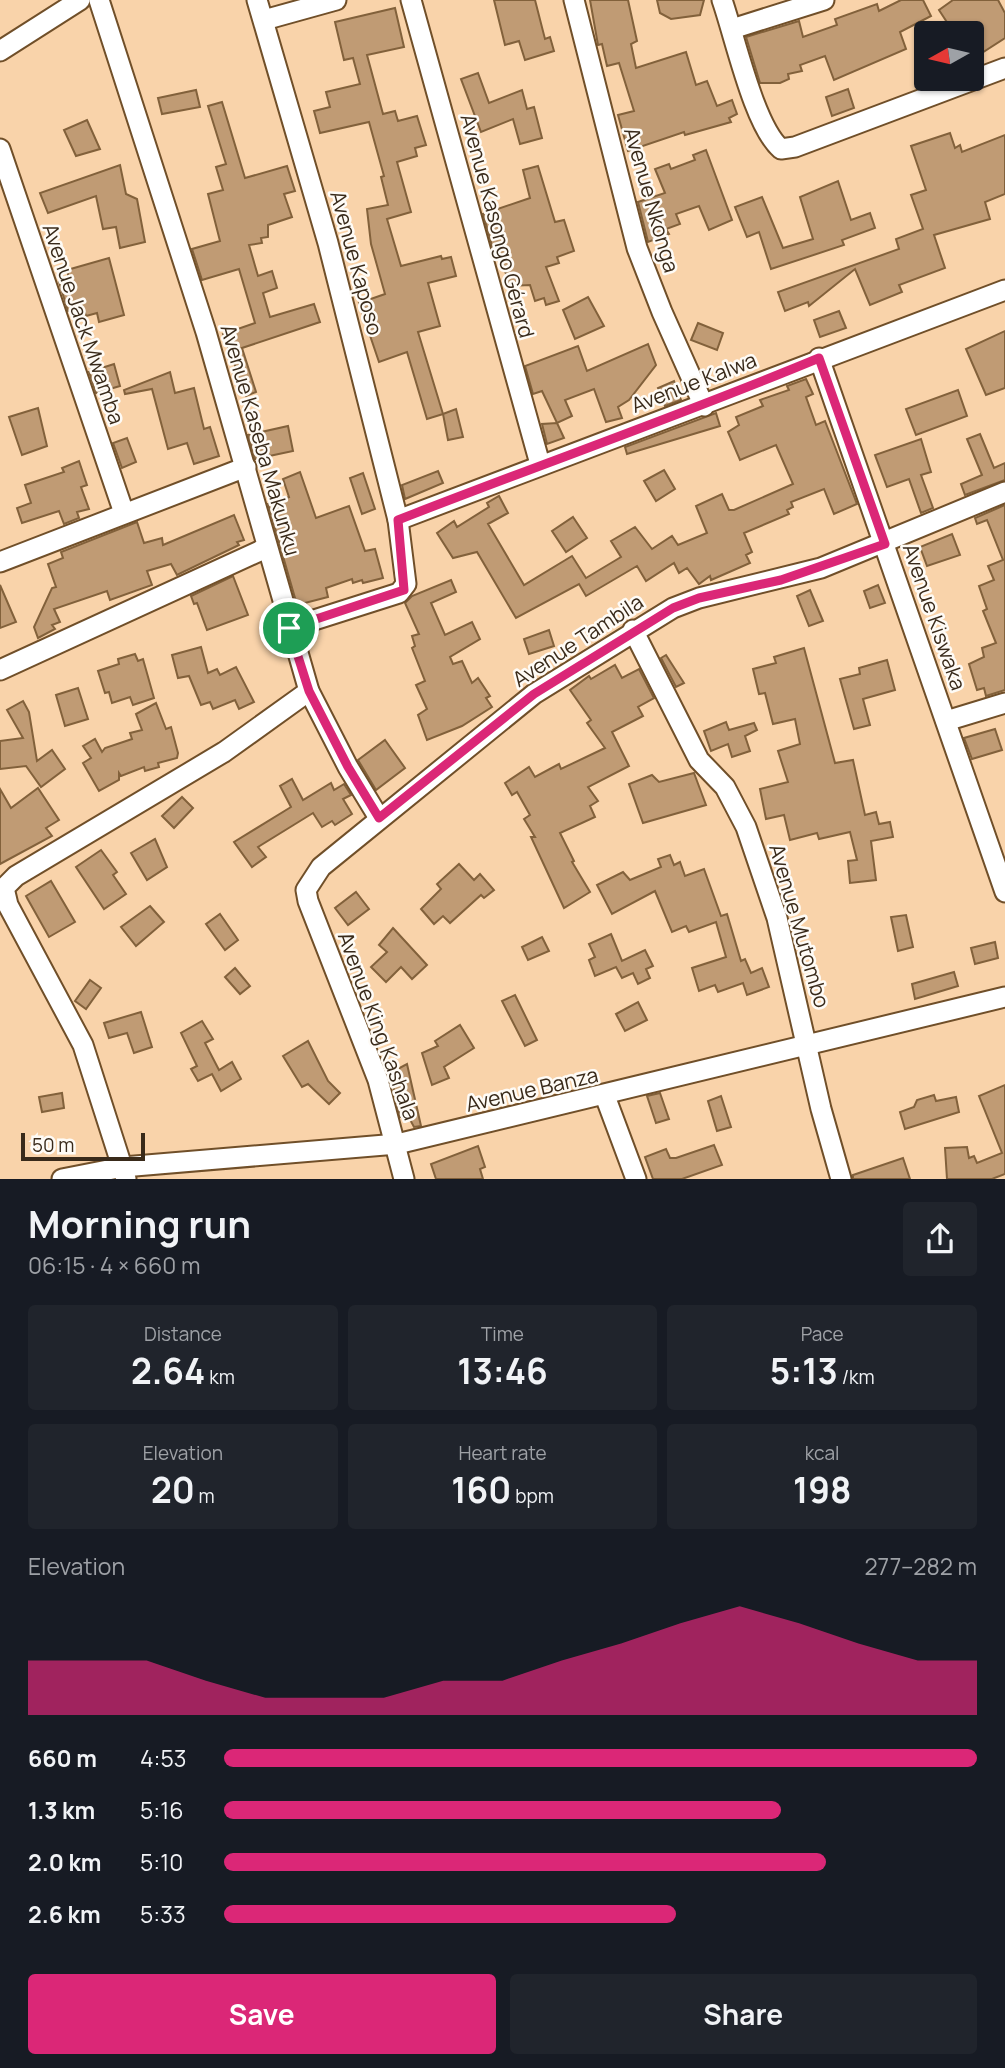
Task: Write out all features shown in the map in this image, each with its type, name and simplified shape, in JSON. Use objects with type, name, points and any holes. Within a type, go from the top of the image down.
[{"type":"street","points":[[0,51],[80,0]]},
{"type":"street","name":"Avenue Kaseba Makunku","points":[[99,0],[206,332],[309,691],[348,767],[379,818]]},
{"type":"street","name":"Avenue Kaposo","points":[[257,0],[328,243],[398,520],[404,590],[289,628]]},
{"type":"street","points":[[264,20],[336,0]]},
{"type":"street","name":"Avenue Kasongo Gérard","points":[[411,0],[540,464]]},
{"type":"street","name":"Avenue Nkonga","points":[[575,0],[637,248],[704,406]]},
{"type":"street","points":[[722,0],[760,115],[770,140],[781,149],[795,148],[1005,68]]},
{"type":"street","points":[[732,29],[824,0]]},
{"type":"street","name":"Avenue Jack Mwamba","points":[[0,149],[124,513]]},
{"type":"street","name":"Avenue Kalwa","points":[[398,520],[540,464],[704,406],[819,358],[1005,290]]},
{"type":"street","name":"Avenue Kiswaka","points":[[819,358],[1005,892]]},
{"type":"street","points":[[0,562],[246,467]]},
{"type":"street","name":"Avenue Tambila","points":[[306,890],[321,867],[534,694],[633,630],[699,598],[781,580],[885,544],[1005,492]]},
{"type":"street","points":[[0,670],[267,548]]},
{"type":"street","name":"Avenue Mutombo","points":[[633,630],[699,760],[725,787],[746,827],[778,918],[821,1110],[841,1179]]},
{"type":"street","points":[[125,1173],[83,1045],[8,905],[4,888],[16,876],[224,752],[309,691]]},
{"type":"street","points":[[946,721],[1005,703]]},
{"type":"street","name":"Avenue King Kashala","points":[[306,890],[321,936],[366,1047],[397,1144],[404,1179]]},
{"type":"street","name":"Avenue Banza","points":[[62,1179],[397,1144],[606,1096],[807,1043],[852,1035],[1005,997]]},
{"type":"street","points":[[606,1096],[636,1179]]},
{"type":"building","points":[[494,0],[535,0],[545,39],[550,37],[554,51],[525,60],[519,41],[505,45]]},
{"type":"building","points":[[590,0],[628,0],[637,41],[631,44],[636,68],[686,52],[696,85],[707,81],[717,106],[732,100],[737,114],[729,118],[731,122],[685,135],[684,132],[628,151],[618,115],[634,111],[619,63],[607,66],[602,44],[598,45]]},
{"type":"building","points":[[657,0],[704,0],[700,15],[671,19],[660,13]]},
{"type":"building","points":[[901,0],[923,0],[931,16],[914,21],[914,25],[900,32],[906,49],[834,80],[825,56],[800,65],[802,71],[788,74],[789,79],[780,83],[760,83],[746,37],[799,21],[803,37],[837,25],[835,19],[877,4],[879,11]]},
{"type":"building","points":[[953,0],[998,0],[1005,13],[1005,38],[984,52],[984,21],[946,21],[939,10]]},
{"type":"building","points":[[395,8],[404,47],[367,55],[383,114],[395,111],[398,121],[417,116],[426,145],[415,148],[417,156],[397,162],[411,212],[387,219],[401,266],[441,256],[442,259],[451,257],[456,276],[428,283],[440,326],[418,332],[443,414],[427,419],[407,352],[379,362],[359,303],[385,294],[371,244],[367,209],[388,205],[381,177],[384,176],[369,122],[320,133],[314,111],[330,107],[326,92],[360,84],[353,58],[344,60],[335,22]]},
{"type":"building","points":[[478,73],[489,103],[522,90],[527,109],[534,107],[542,138],[520,144],[513,119],[481,132],[461,79]]},
{"type":"building","points":[[848,89],[854,108],[832,116],[826,97]]},
{"type":"building","points":[[196,90],[200,107],[162,114],[158,98]]},
{"type":"building","points":[[222,102],[245,178],[287,166],[295,191],[284,194],[292,217],[268,225],[268,237],[261,238],[262,243],[249,245],[258,276],[272,271],[277,288],[263,293],[270,317],[314,304],[320,322],[242,348],[256,392],[246,396],[241,383],[237,384],[233,372],[237,371],[223,334],[255,323],[239,269],[202,280],[192,249],[220,241],[208,194],[223,190],[216,167],[226,164],[208,106]]},
{"type":"building","points":[[87,120],[100,149],[76,156],[64,130]]},
{"type":"building","points":[[950,133],[955,148],[960,145],[962,152],[1005,135],[1005,194],[985,202],[990,219],[934,235],[945,268],[899,285],[902,292],[870,305],[855,269],[809,306],[808,302],[785,311],[778,292],[899,249],[896,239],[923,229],[911,195],[926,190],[911,146]]},
{"type":"building","points":[[706,150],[732,220],[709,230],[699,206],[676,214],[680,224],[666,229],[669,234],[648,242],[638,202],[665,193],[655,169],[669,164],[671,169],[695,160],[693,155]]},
{"type":"building","points":[[120,165],[126,194],[137,199],[145,242],[120,248],[116,227],[103,229],[96,196],[48,213],[40,193]]},
{"type":"building","points":[[538,166],[555,222],[564,220],[574,251],[557,257],[559,263],[546,267],[559,301],[546,305],[544,298],[535,301],[530,285],[510,286],[501,259],[496,260],[483,214],[530,198],[523,170]]},
{"type":"building","points":[[838,181],[851,220],[870,213],[875,228],[842,240],[844,245],[771,269],[759,232],[747,237],[735,207],[762,197],[783,248],[813,239],[800,197]]},
{"type":"building","points":[[109,258],[124,315],[99,322],[97,313],[86,316],[85,313],[77,315],[75,309],[68,311],[59,282],[69,279],[67,270]]},
{"type":"building","points":[[588,297],[604,326],[575,339],[563,310]]},
{"type":"building","points":[[839,311],[846,328],[820,337],[814,320]]},
{"type":"building","points":[[698,323],[723,333],[717,350],[691,340]]},
{"type":"building","points":[[1005,331],[1005,388],[986,395],[966,349]]},
{"type":"building","points":[[648,344],[656,365],[629,400],[618,407],[622,418],[606,422],[594,389],[565,400],[572,416],[557,423],[542,391],[533,394],[525,366],[578,346],[587,371]]},
{"type":"building","points":[[114,364],[120,386],[96,393],[89,372]]},
{"type":"building","points":[[170,372],[175,393],[194,388],[204,429],[210,427],[219,456],[194,464],[187,443],[168,449],[152,389],[125,394],[124,390]]},
{"type":"building","points":[[806,379],[813,394],[806,397],[816,425],[825,421],[857,504],[834,514],[824,489],[791,502],[793,507],[787,510],[789,514],[744,533],[752,552],[746,555],[750,563],[711,580],[710,576],[699,584],[687,568],[679,573],[674,563],[646,581],[637,566],[586,596],[579,584],[516,618],[477,552],[453,558],[437,533],[454,521],[457,527],[489,507],[487,503],[499,496],[508,513],[488,524],[524,585],[572,556],[586,578],[621,557],[611,541],[635,527],[652,549],[672,536],[678,545],[707,533],[696,506],[722,494],[729,510],[734,510],[793,484],[776,445],[740,460],[728,432],[739,425],[736,417],[763,406],[760,400],[789,390],[787,386]]},
{"type":"building","points":[[674,381],[681,400],[665,406],[658,388]]},
{"type":"building","points":[[958,390],[967,416],[916,435],[906,409]]},
{"type":"building","points":[[38,408],[47,446],[22,455],[9,417]]},
{"type":"building","points":[[456,409],[463,437],[448,440],[443,414]]},
{"type":"building","points":[[716,413],[720,426],[627,454],[625,447]]},
{"type":"building","points":[[557,423],[564,438],[547,444],[542,424]]},
{"type":"building","points":[[288,426],[293,451],[255,459],[248,435]]},
{"type":"building","points":[[980,434],[994,468],[1005,463],[1005,480],[965,495],[961,484],[982,475],[967,439]]},
{"type":"building","points":[[127,438],[136,462],[122,468],[113,443]]},
{"type":"building","points":[[921,439],[931,472],[921,475],[933,508],[921,513],[909,479],[887,487],[875,455]]},
{"type":"building","points":[[79,461],[87,485],[81,487],[89,509],[77,512],[79,518],[64,524],[59,511],[22,523],[17,508],[31,503],[25,485],[64,472],[62,468]]},
{"type":"building","points":[[664,470],[675,489],[656,501],[644,481]]},
{"type":"building","points":[[438,471],[443,483],[405,499],[402,485]]},
{"type":"building","points":[[300,472],[316,518],[349,506],[365,551],[375,549],[383,578],[363,583],[362,580],[353,583],[352,579],[326,588],[328,597],[297,605],[268,504],[289,497],[283,479]]},
{"type":"building","points":[[363,473],[375,509],[362,514],[350,478]]},
{"type":"building","points":[[1005,505],[1005,690],[986,696],[984,688],[977,690],[969,664],[984,657],[982,648],[996,643],[983,611],[987,609],[979,586],[994,580],[988,566],[1003,560],[987,520],[977,524],[975,518]]},
{"type":"building","points":[[234,515],[244,540],[237,542],[239,545],[177,575],[171,564],[147,571],[152,585],[110,600],[107,591],[54,609],[60,622],[52,625],[55,629],[38,638],[34,627],[52,588],[56,587],[48,564],[63,558],[61,552],[137,522],[144,543],[162,538],[163,545]]},
{"type":"building","points":[[573,517],[587,538],[566,552],[552,531]]},
{"type":"building","points":[[952,534],[960,555],[927,566],[920,547]]},
{"type":"building","points":[[233,576],[248,615],[207,630],[197,603],[194,604],[191,596]]},
{"type":"building","points":[[451,580],[456,592],[431,603],[445,635],[472,622],[480,639],[450,657],[453,664],[462,661],[472,683],[478,678],[490,696],[486,698],[492,707],[462,726],[427,740],[418,715],[427,709],[416,685],[425,681],[412,648],[415,646],[412,636],[419,634],[405,603],[412,596]]},
{"type":"building","points":[[0,585],[16,622],[0,628]]},
{"type":"building","points":[[878,585],[885,603],[870,608],[864,591]]},
{"type":"building","points":[[810,590],[823,621],[809,626],[797,596]]},
{"type":"building","points":[[549,630],[554,646],[529,654],[524,639]]},
{"type":"building","points":[[201,647],[208,673],[217,669],[220,675],[236,667],[254,702],[239,709],[235,700],[213,709],[210,702],[201,705],[189,676],[178,678],[172,655]]},
{"type":"building","points":[[804,648],[835,763],[853,760],[865,815],[876,812],[879,824],[890,822],[893,837],[871,841],[876,880],[850,883],[848,861],[857,860],[850,832],[819,839],[817,833],[790,840],[784,815],[766,819],[760,789],[788,782],[778,751],[800,744],[795,719],[773,724],[765,693],[759,694],[753,669],[776,663],[774,657]]},
{"type":"building","points":[[135,654],[138,661],[143,659],[154,698],[133,705],[130,697],[112,703],[109,692],[105,693],[98,671],[119,664],[118,659]]},
{"type":"building","points":[[666,655],[684,683],[676,687],[661,658]]},
{"type":"building","points":[[887,660],[895,690],[863,699],[870,725],[854,729],[840,679],[860,674],[859,668]]},
{"type":"building","points":[[615,665],[622,678],[639,669],[654,698],[638,707],[643,716],[612,732],[629,766],[588,787],[598,801],[590,806],[595,817],[560,833],[574,861],[572,862],[590,892],[564,908],[531,837],[535,837],[524,819],[530,815],[517,792],[512,795],[505,783],[529,767],[535,777],[559,764],[561,769],[605,748],[587,723],[591,720],[570,690],[589,676],[591,679]]},
{"type":"building","points":[[78,688],[88,719],[65,726],[56,695]]},
{"type":"building","points":[[23,701],[29,712],[37,761],[52,750],[65,769],[41,787],[26,766],[0,769],[0,741],[23,738],[7,710]]},
{"type":"building","points":[[156,703],[166,729],[171,727],[177,758],[158,763],[159,767],[145,771],[144,767],[121,776],[119,773],[119,780],[99,791],[83,763],[91,758],[83,746],[95,739],[102,752],[105,748],[132,739],[130,733],[142,730],[136,714]]},
{"type":"building","points":[[726,722],[729,730],[754,723],[757,730],[745,736],[750,751],[732,757],[728,744],[711,751],[704,731]]},
{"type":"building","points":[[995,729],[1002,750],[972,759],[964,738]]},
{"type":"building","points":[[385,740],[405,768],[376,790],[358,760]]},
{"type":"building","points":[[694,773],[706,805],[643,823],[629,784],[652,775],[659,782]]},
{"type":"building","points":[[292,779],[303,800],[331,783],[334,790],[344,784],[351,795],[343,799],[352,814],[335,825],[332,821],[322,827],[313,813],[258,847],[266,857],[252,867],[234,842],[291,807],[280,786]]},
{"type":"building","points":[[38,788],[59,820],[46,828],[52,836],[0,864],[0,789],[11,808]]},
{"type":"building","points":[[182,797],[193,808],[174,828],[162,816]]},
{"type":"building","points":[[155,839],[167,867],[147,880],[131,853]]},
{"type":"building","points":[[101,850],[117,872],[113,875],[126,894],[104,909],[76,867]]},
{"type":"building","points":[[670,855],[674,865],[680,862],[685,876],[704,869],[721,916],[727,914],[741,961],[745,959],[751,973],[762,968],[769,987],[747,995],[743,983],[718,992],[715,985],[699,991],[692,968],[726,957],[716,922],[689,932],[686,926],[672,932],[655,891],[612,914],[597,885],[623,872],[630,880],[661,867],[658,859]]},
{"type":"building","points":[[459,864],[474,880],[480,874],[494,890],[484,898],[481,895],[450,923],[443,916],[434,924],[421,909],[441,889],[437,884]]},
{"type":"building","points":[[51,881],[75,922],[49,937],[26,896]]},
{"type":"building","points":[[356,892],[369,909],[348,925],[335,908]]},
{"type":"building","points":[[150,906],[164,922],[136,946],[121,927]]},
{"type":"building","points":[[220,914],[238,940],[225,950],[206,924]]},
{"type":"building","points":[[906,915],[913,947],[898,951],[891,917]]},
{"type":"building","points":[[393,928],[427,965],[412,979],[401,967],[386,982],[371,967],[387,952],[379,945]]},
{"type":"building","points":[[611,934],[622,961],[645,950],[653,966],[646,969],[650,978],[638,984],[633,973],[622,978],[616,967],[595,976],[589,960],[595,957],[589,944]]},
{"type":"building","points":[[542,937],[549,951],[528,960],[522,947]]},
{"type":"building","points":[[995,942],[998,958],[975,964],[971,948]]},
{"type":"building","points":[[235,968],[250,986],[240,994],[225,977]]},
{"type":"building","points":[[954,972],[958,986],[915,999],[912,984]]},
{"type":"building","points":[[90,980],[101,988],[86,1009],[75,1001]]},
{"type":"building","points":[[515,995],[537,1040],[525,1046],[502,1001]]},
{"type":"building","points":[[638,1002],[647,1020],[625,1031],[616,1014]]},
{"type":"building","points":[[141,1012],[152,1047],[134,1053],[127,1033],[109,1038],[104,1023]]},
{"type":"building","points":[[202,1021],[213,1039],[205,1043],[219,1070],[232,1062],[241,1079],[221,1091],[212,1074],[198,1081],[191,1069],[197,1066],[181,1033]]},
{"type":"building","points":[[460,1025],[474,1048],[444,1067],[449,1078],[432,1085],[422,1053],[438,1046],[435,1041]]},
{"type":"building","points":[[308,1041],[328,1081],[340,1093],[329,1104],[308,1084],[302,1087],[283,1056]]},
{"type":"building","points":[[407,1064],[421,1126],[414,1127],[407,1114],[400,1117],[391,1076],[392,1072]]},
{"type":"building","points":[[1005,1085],[1005,1174],[992,1179],[947,1179],[945,1148],[967,1147],[969,1158],[974,1156],[977,1163],[1002,1153],[979,1096]]},
{"type":"building","points":[[62,1093],[64,1108],[42,1112],[39,1097]]},
{"type":"building","points":[[660,1093],[669,1119],[656,1123],[647,1096]]},
{"type":"building","points":[[934,1095],[936,1101],[956,1097],[959,1112],[905,1129],[900,1112],[914,1107],[917,1100]]},
{"type":"building","points":[[721,1096],[731,1127],[717,1131],[708,1101]]},
{"type":"building","points":[[714,1145],[722,1165],[682,1179],[653,1179],[645,1157],[666,1149],[670,1158],[676,1158]]},
{"type":"building","points":[[478,1146],[485,1167],[480,1169],[483,1179],[436,1179],[431,1164]]},
{"type":"building","points":[[903,1158],[910,1179],[853,1179],[853,1175]]},
{"type":"route","points":[[819,358],[885,544],[821,568],[781,580],[699,598],[673,608],[633,630],[534,694],[379,818],[348,767],[309,691],[289,628],[404,590],[406,584],[398,520],[540,464],[704,406],[819,358]]}]
